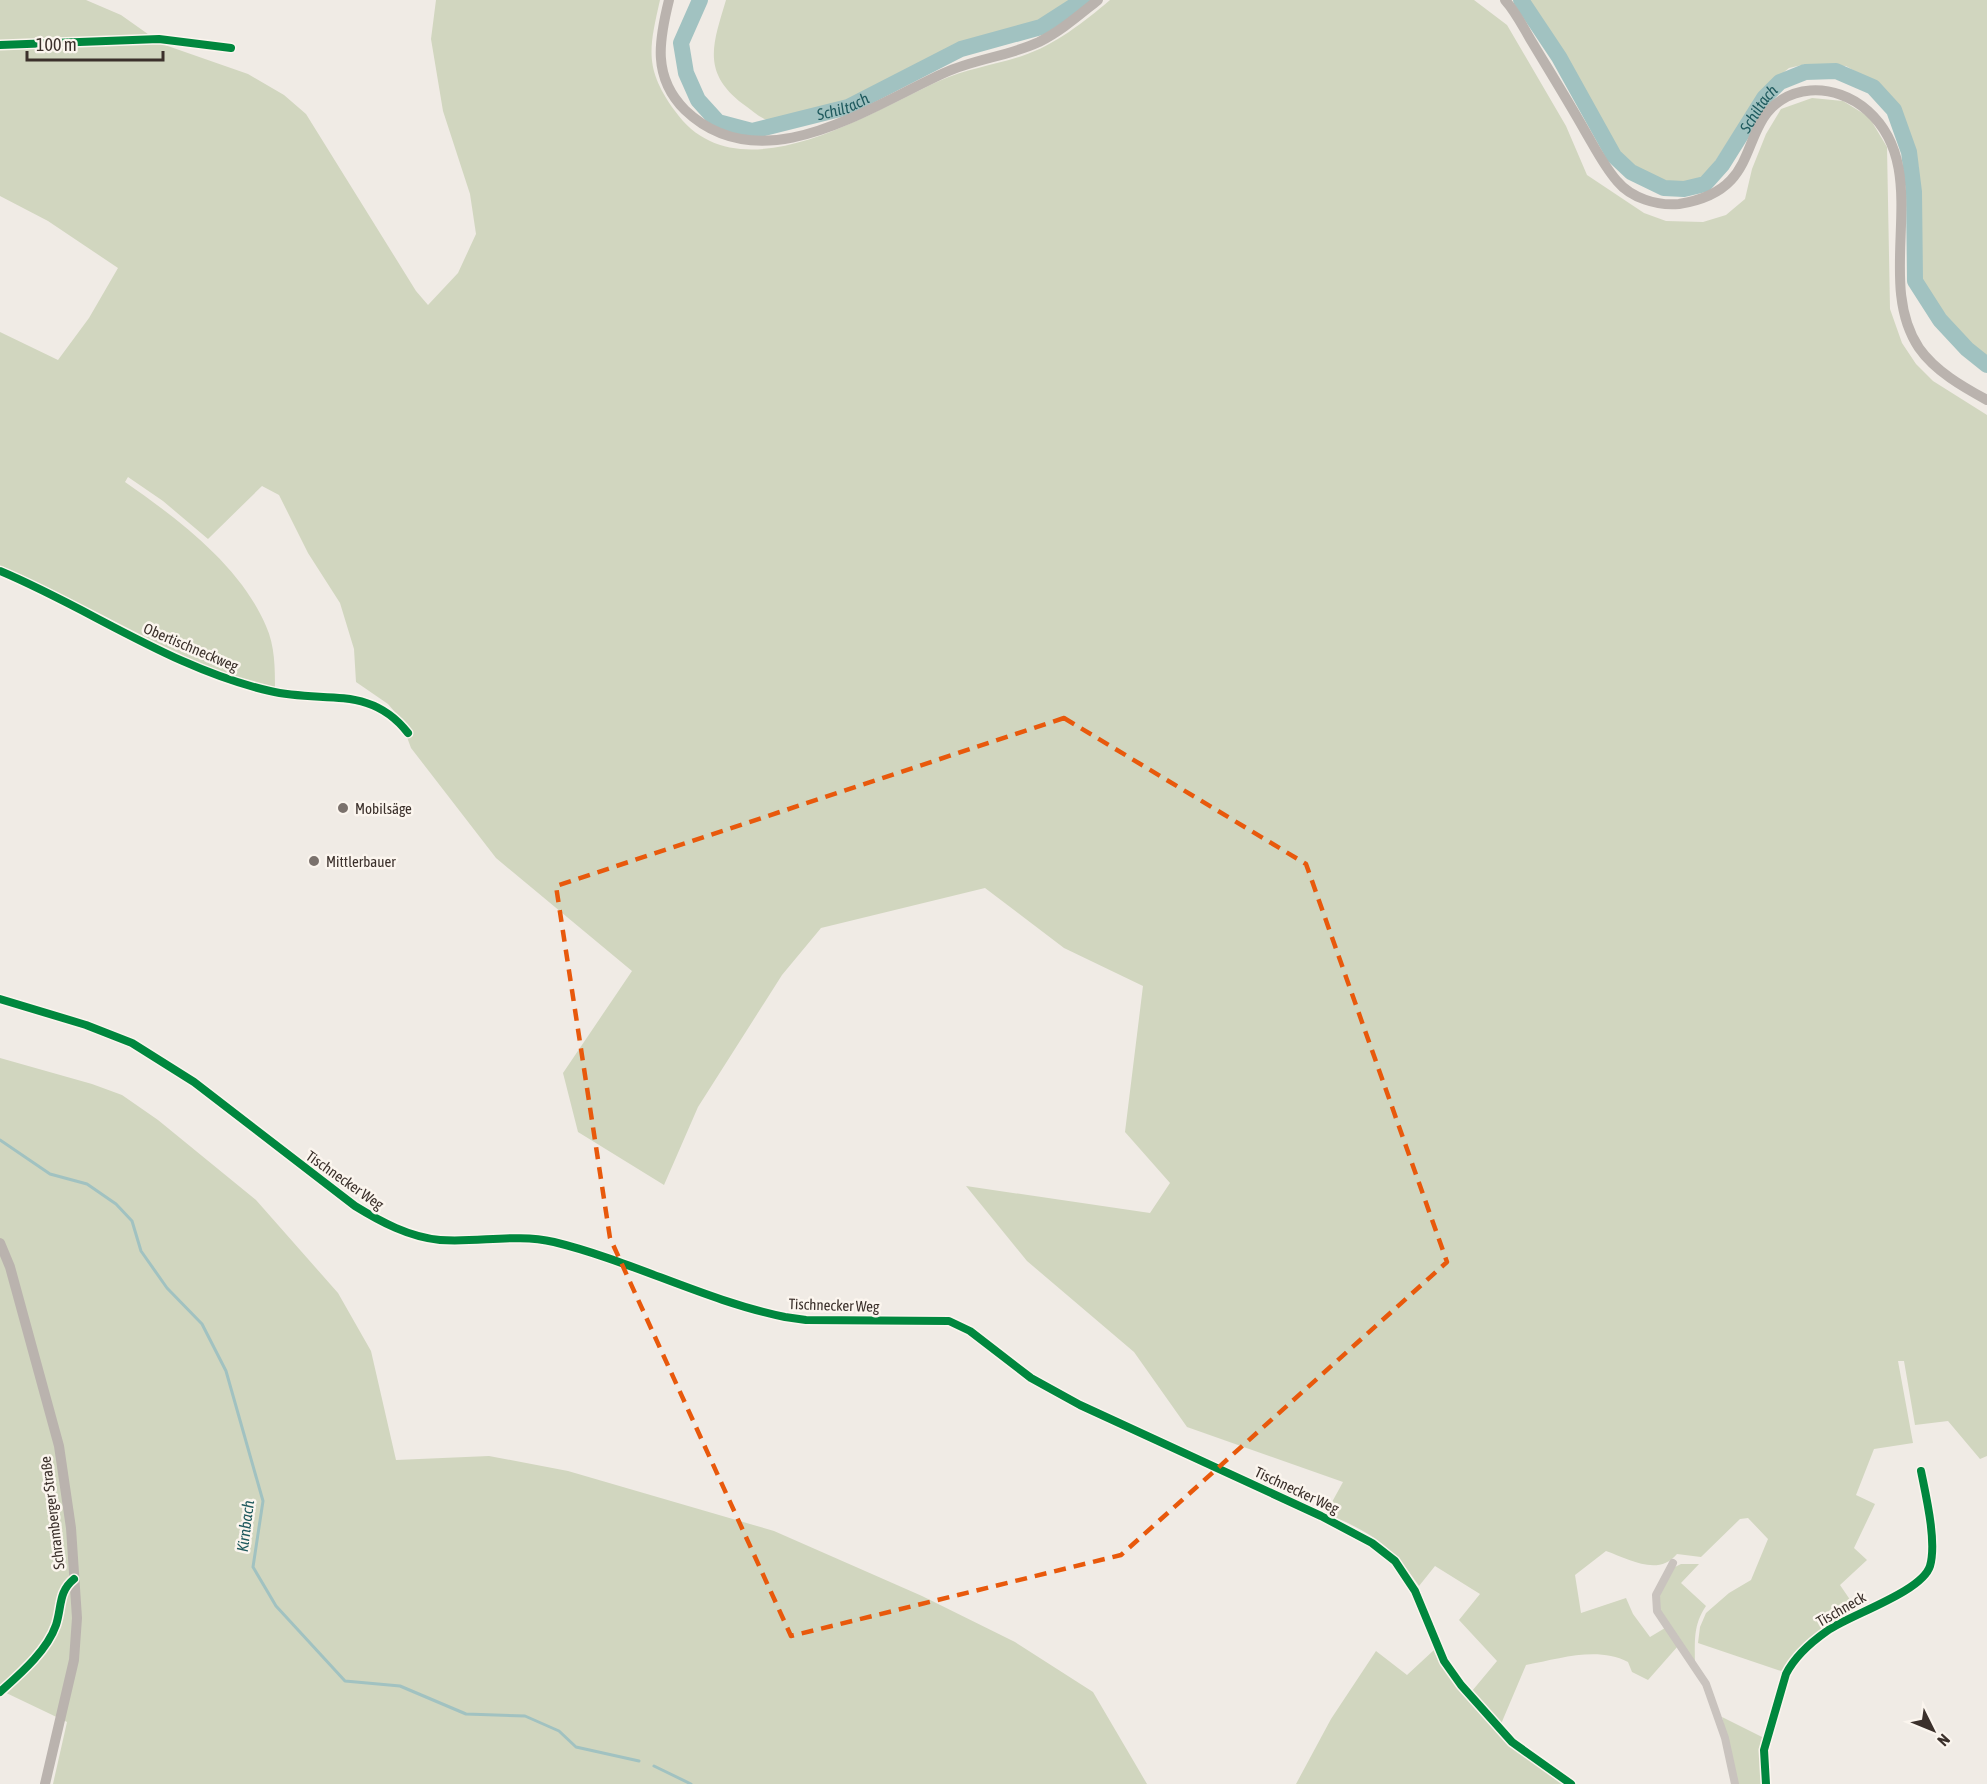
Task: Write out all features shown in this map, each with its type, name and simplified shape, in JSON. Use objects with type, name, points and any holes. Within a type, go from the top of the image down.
[{"type":"main road","points":[[669,0],[659,39],[663,79],[679,104],[700,124],[753,142],[772,143],[847,120],[946,72],[1037,43],[1067,25],[1098,0]]},
{"type":"main road","points":[[1505,0],[1618,183],[1654,203],[1697,201],[1723,187],[1743,162],[1760,122],[1771,108],[1785,97],[1819,88],[1854,101],[1869,112],[1887,134],[1896,156],[1901,210],[1899,295],[1910,331],[1921,350],[1941,371],[1987,400]]},
{"type":"main road","name":"Schramberger Straße","points":[[0,1243],[10,1267],[59,1446],[71,1528],[77,1618],[74,1660],[45,1784]]},
{"type":"street","points":[[0,45],[159,39],[231,48]]},
{"type":"street","name":"Obertischneckweg","points":[[0,571],[65,601],[149,646],[223,678],[302,697],[366,701],[387,712],[408,734]]},
{"type":"street","name":"Tischnecker Weg","points":[[0,999],[86,1025],[132,1043],[194,1082],[355,1206],[383,1223],[415,1235],[438,1240],[510,1237],[553,1242],[785,1317],[806,1320],[949,1321],[960,1326],[1031,1378],[1080,1405],[1321,1516],[1372,1543],[1395,1561],[1415,1591],[1444,1661],[1461,1685],[1512,1742],[1571,1784]]},
{"type":"street","name":"Tischneck","points":[[1766,1784],[1764,1750],[1786,1674],[1792,1663],[1827,1631],[1913,1586],[1930,1568],[1932,1547],[1921,1471]]},
{"type":"street","points":[[1673,1563],[1656,1595],[1657,1611],[1706,1684],[1725,1738],[1734,1784]]},
{"type":"street","points":[[0,1692],[31,1661],[46,1642],[56,1625],[64,1587],[74,1579]]},
{"type":"highlighted area","points":[[1064,718],[1306,864],[1447,1262],[1121,1555],[791,1636],[610,1238],[556,886]]},
{"type":"green space","points":[[0,0],[86,0],[121,15],[162,44],[248,74],[284,95],[306,114],[416,291],[428,305],[458,273],[476,234],[470,194],[443,111],[431,39],[436,0],[660,0],[652,45],[652,58],[658,82],[675,111],[701,136],[732,148],[767,149],[804,141],[841,128],[949,77],[1012,59],[1046,46],[1069,32],[1110,0],[1474,0],[1507,25],[1566,126],[1587,175],[1644,213],[1666,221],[1703,222],[1726,215],[1745,199],[1752,169],[1766,134],[1781,109],[1812,98],[1843,101],[1869,117],[1887,147],[1890,309],[1902,343],[1916,364],[1933,381],[1987,415],[1987,1456],[1980,1459],[1948,1421],[1915,1425],[1904,1361],[1898,1361],[1913,1443],[1874,1449],[1856,1495],[1875,1504],[1854,1548],[1867,1560],[1840,1585],[1855,1607],[1849,1616],[1821,1634],[1784,1672],[1698,1643],[1700,1627],[1706,1613],[1729,1593],[1751,1580],[1768,1539],[1748,1518],[1740,1519],[1701,1557],[1677,1554],[1669,1561],[1652,1565],[1634,1562],[1606,1551],[1575,1575],[1581,1613],[1626,1598],[1633,1614],[1650,1637],[1665,1628],[1678,1646],[1648,1680],[1632,1672],[1628,1662],[1604,1655],[1578,1655],[1526,1665],[1501,1724],[1472,1691],[1497,1661],[1459,1620],[1480,1594],[1435,1566],[1419,1586],[1399,1560],[1379,1541],[1326,1513],[1343,1482],[1187,1427],[1134,1352],[1027,1261],[966,1186],[1150,1213],[1170,1183],[1125,1132],[1143,986],[1064,948],[985,888],[821,928],[782,975],[698,1107],[664,1185],[578,1132],[563,1073],[632,971],[496,858],[411,748],[400,718],[388,704],[356,682],[354,649],[340,603],[308,553],[279,495],[262,486],[208,539],[163,501],[128,477],[125,482],[206,545],[240,583],[255,604],[269,634],[274,657],[275,690],[207,669],[31,580],[0,567],[0,332],[58,360],[89,318],[118,268],[48,221],[0,196]]},
{"type":"green space","points":[[726,0],[1074,0],[1030,27],[962,46],[833,110],[775,123],[766,120],[743,104],[730,92],[716,69],[714,56],[717,30]]},
{"type":"green space","points":[[1527,0],[1987,0],[1987,359],[1962,339],[1920,278],[1919,168],[1902,114],[1884,88],[1846,66],[1806,64],[1789,68],[1760,92],[1703,180],[1677,183],[1656,180],[1638,169],[1618,152]]},
{"type":"green space","points":[[0,1058],[92,1084],[122,1095],[158,1120],[256,1200],[338,1293],[371,1351],[396,1460],[489,1456],[568,1471],[774,1531],[922,1596],[1015,1642],[1093,1692],[1147,1784],[53,1784],[67,1722],[0,1690]]},
{"type":"green space","points":[[1681,1564],[1699,1564],[1681,1583],[1706,1606],[1697,1627],[1695,1662],[1660,1610],[1658,1594],[1673,1568]]},
{"type":"green space","points":[[1434,1650],[1456,1682],[1509,1743],[1566,1784],[1296,1784],[1331,1719],[1376,1651],[1407,1675]]},
{"type":"green space","points":[[1722,1717],[1764,1738],[1764,1784],[1738,1784]]},
{"type":"waterway","name":"Schiltach","points":[[700,0],[681,43],[686,73],[698,100],[718,122],[752,131],[848,107],[961,49],[1041,27],[1083,0]]},
{"type":"waterway","name":"Schiltach","points":[[1521,0],[1559,57],[1614,156],[1631,172],[1664,188],[1684,189],[1705,184],[1722,165],[1764,98],[1780,82],[1805,72],[1836,71],[1873,87],[1894,110],[1909,152],[1914,192],[1915,281],[1940,320],[1967,349],[1987,365]]},
{"type":"waterway","name":"Kirnbach","points":[[0,1140],[50,1174],[87,1184],[116,1204],[132,1221],[141,1251],[167,1288],[202,1324],[226,1371],[263,1501],[253,1567],[276,1606],[345,1681],[400,1686],[466,1714],[525,1716],[559,1731],[576,1747],[639,1761]]},
{"type":"waterway","name":"Kirnbach","points":[[654,1766],[691,1784]]},
{"type":"cycle path","points":[[0,45],[159,39],[231,48]]},
{"type":"cycle path","points":[[0,571],[200,668],[270,691],[290,695],[345,698],[362,702],[378,708],[393,718],[408,733]]},
{"type":"cycle path","points":[[0,999],[86,1025],[132,1043],[194,1082],[355,1206],[385,1223],[417,1236],[440,1240],[540,1239],[612,1259],[727,1301],[785,1317],[806,1320],[949,1321],[970,1331],[1031,1378],[1080,1405],[1321,1516],[1372,1543],[1395,1561],[1415,1591],[1444,1661],[1461,1685],[1512,1742],[1571,1784]]},
{"type":"cycle path","points":[[1766,1784],[1764,1750],[1786,1674],[1794,1661],[1827,1631],[1914,1585],[1924,1576],[1930,1566],[1932,1532],[1921,1471]]},
{"type":"cycle path","points":[[0,1692],[32,1662],[52,1635],[65,1589],[74,1579]]},
{"type":"place","name":"Mobilsäge","points":[[343,808]]},
{"type":"place","name":"Mittlerbauer","points":[[314,861]]}]
